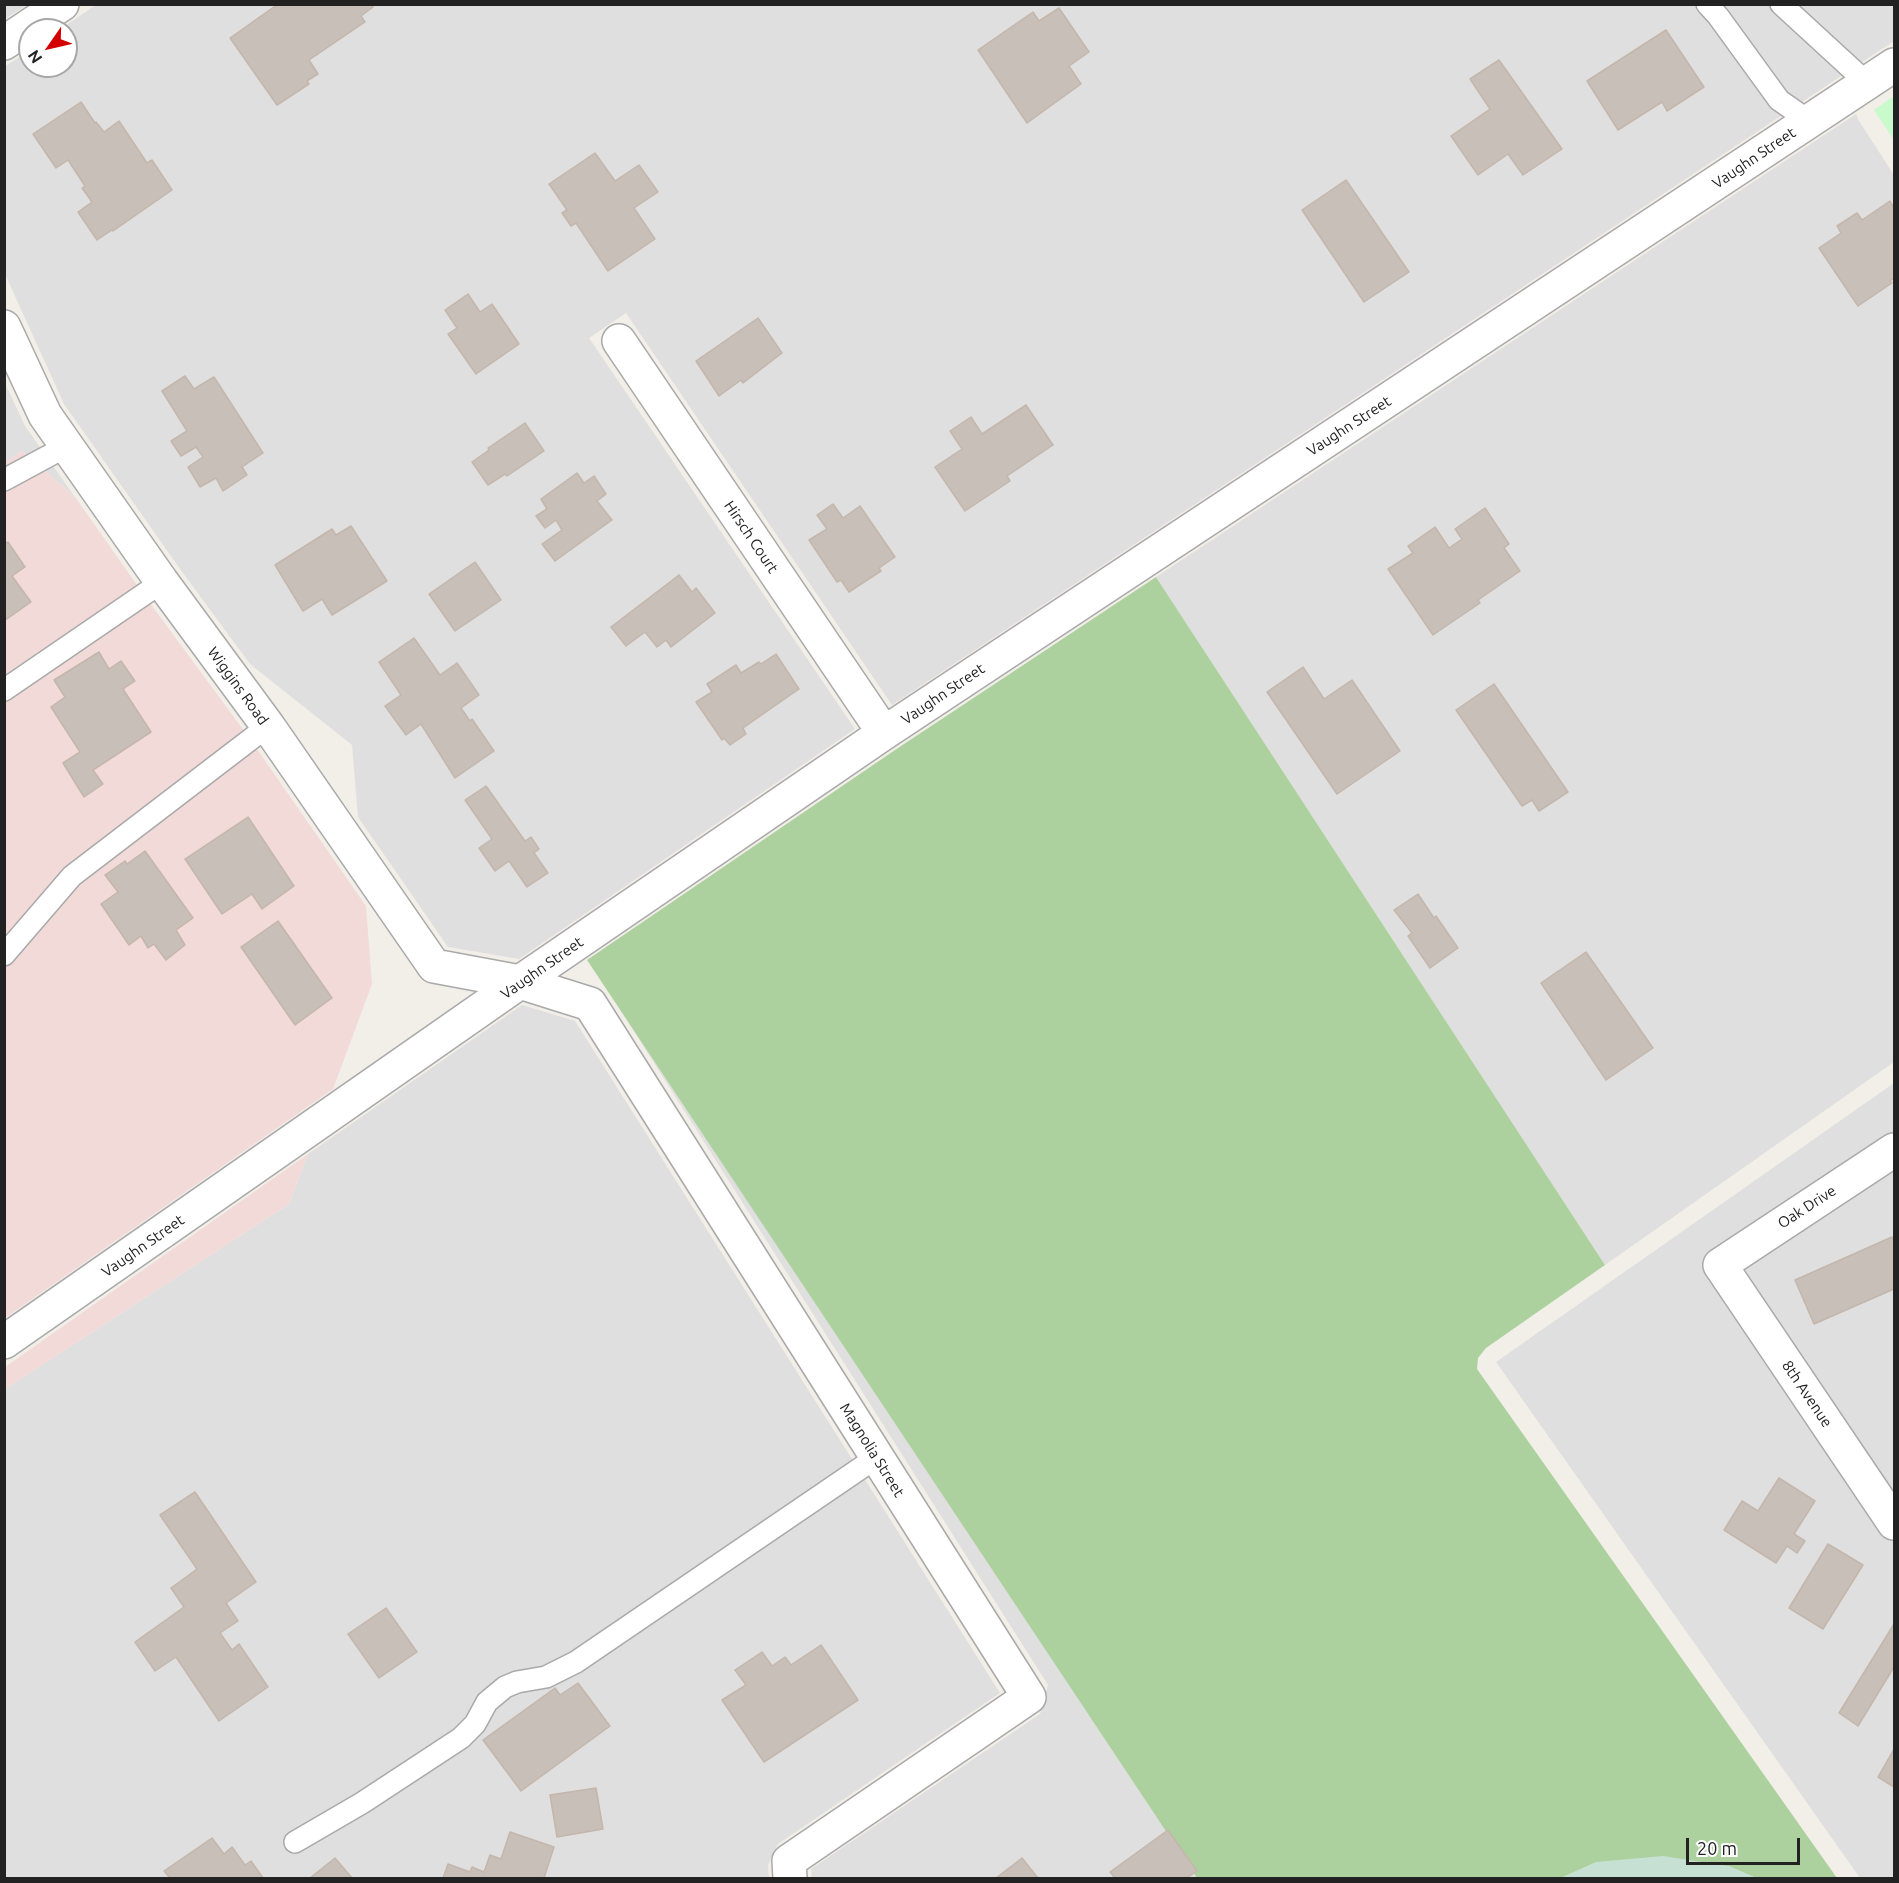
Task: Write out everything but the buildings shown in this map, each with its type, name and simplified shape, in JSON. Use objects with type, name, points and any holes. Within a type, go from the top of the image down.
[{"type":"street","points":[[4,43],[62,4]]},
{"type":"street","name":"Vaughn Street","points":[[4,1342],[520,982],[884,733],[1894,65]]},
{"type":"street","name":"Wiggins Road","points":[[4,327],[45,416],[162,582],[268,726],[434,966],[520,982]]},
{"type":"street","name":"Hirsch Court","points":[[619,341],[884,733]]},
{"type":"street","name":"Magnolia Street","points":[[520,982],[590,1004],[1029,1698],[789,1861],[790,1878]]},
{"type":"street","name":"Oak Drive","points":[[1720,1265],[1894,1150]]},
{"type":"street","name":"8th Avenue","points":[[1720,1265],[1894,1523]]},
{"type":"lane","points":[[1707,4],[1779,100],[1809,122]]},
{"type":"lane","points":[[1781,4],[1867,82]]},
{"type":"lane","points":[[4,480],[66,446]]},
{"type":"lane","points":[[4,690],[162,582]]},
{"type":"lane","points":[[4,955],[72,876],[268,726]]},
{"type":"lane","points":[[295,1842],[362,1803],[461,1738],[475,1724],[487,1702],[505,1687],[517,1682],[546,1677],[576,1662],[877,1457]]},
{"type":"shaded area","points":[[5,4],[27,4],[27,5],[5,19]]},
{"type":"shaded area","points":[[97,4],[1894,5],[1894,41],[892,705],[626,313],[589,338],[855,729],[519,959],[448,947],[358,817],[352,745],[250,664],[64,404],[5,274],[4,67],[18,58],[18,78],[78,78],[77,18]]},
{"type":"shaded area","points":[[1856,114],[1894,175],[1894,1062],[1605,1265],[1156,577]]},
{"type":"shaded area","points":[[4,381],[25,426],[75,497],[22,451],[5,463]]},
{"type":"shaded area","points":[[22,451],[75,497],[250,739],[366,906],[372,984],[333,1089],[5,1318],[4,463]]},
{"type":"shaded area","points":[[616,1003],[1197,1878],[812,1878],[811,1869],[1040,1714],[1048,1685]]},
{"type":"shaded area","points":[[522,1005],[575,1021],[1000,1693],[778,1844],[768,1865],[769,1878],[5,1878],[5,1389],[289,1204],[308,1154]]},
{"type":"shaded area","points":[[1894,1083],[1894,1878],[1860,1878],[1496,1362]]},
{"type":"shaded area","points":[[308,1154],[289,1204],[5,1389],[5,1367]]},
{"type":"green space","points":[[1894,96],[1894,140],[1874,110]]},
{"type":"green space","points":[[1156,577],[1605,1265],[1486,1348],[1478,1358],[1477,1369],[1837,1878],[1756,1878],[1728,1866],[1597,1862],[1561,1878],[1197,1878],[587,960],[895,750]]},
{"type":"green space","points":[[1663,1856],[1728,1866],[1756,1878],[1561,1878],[1596,1862]]}]
